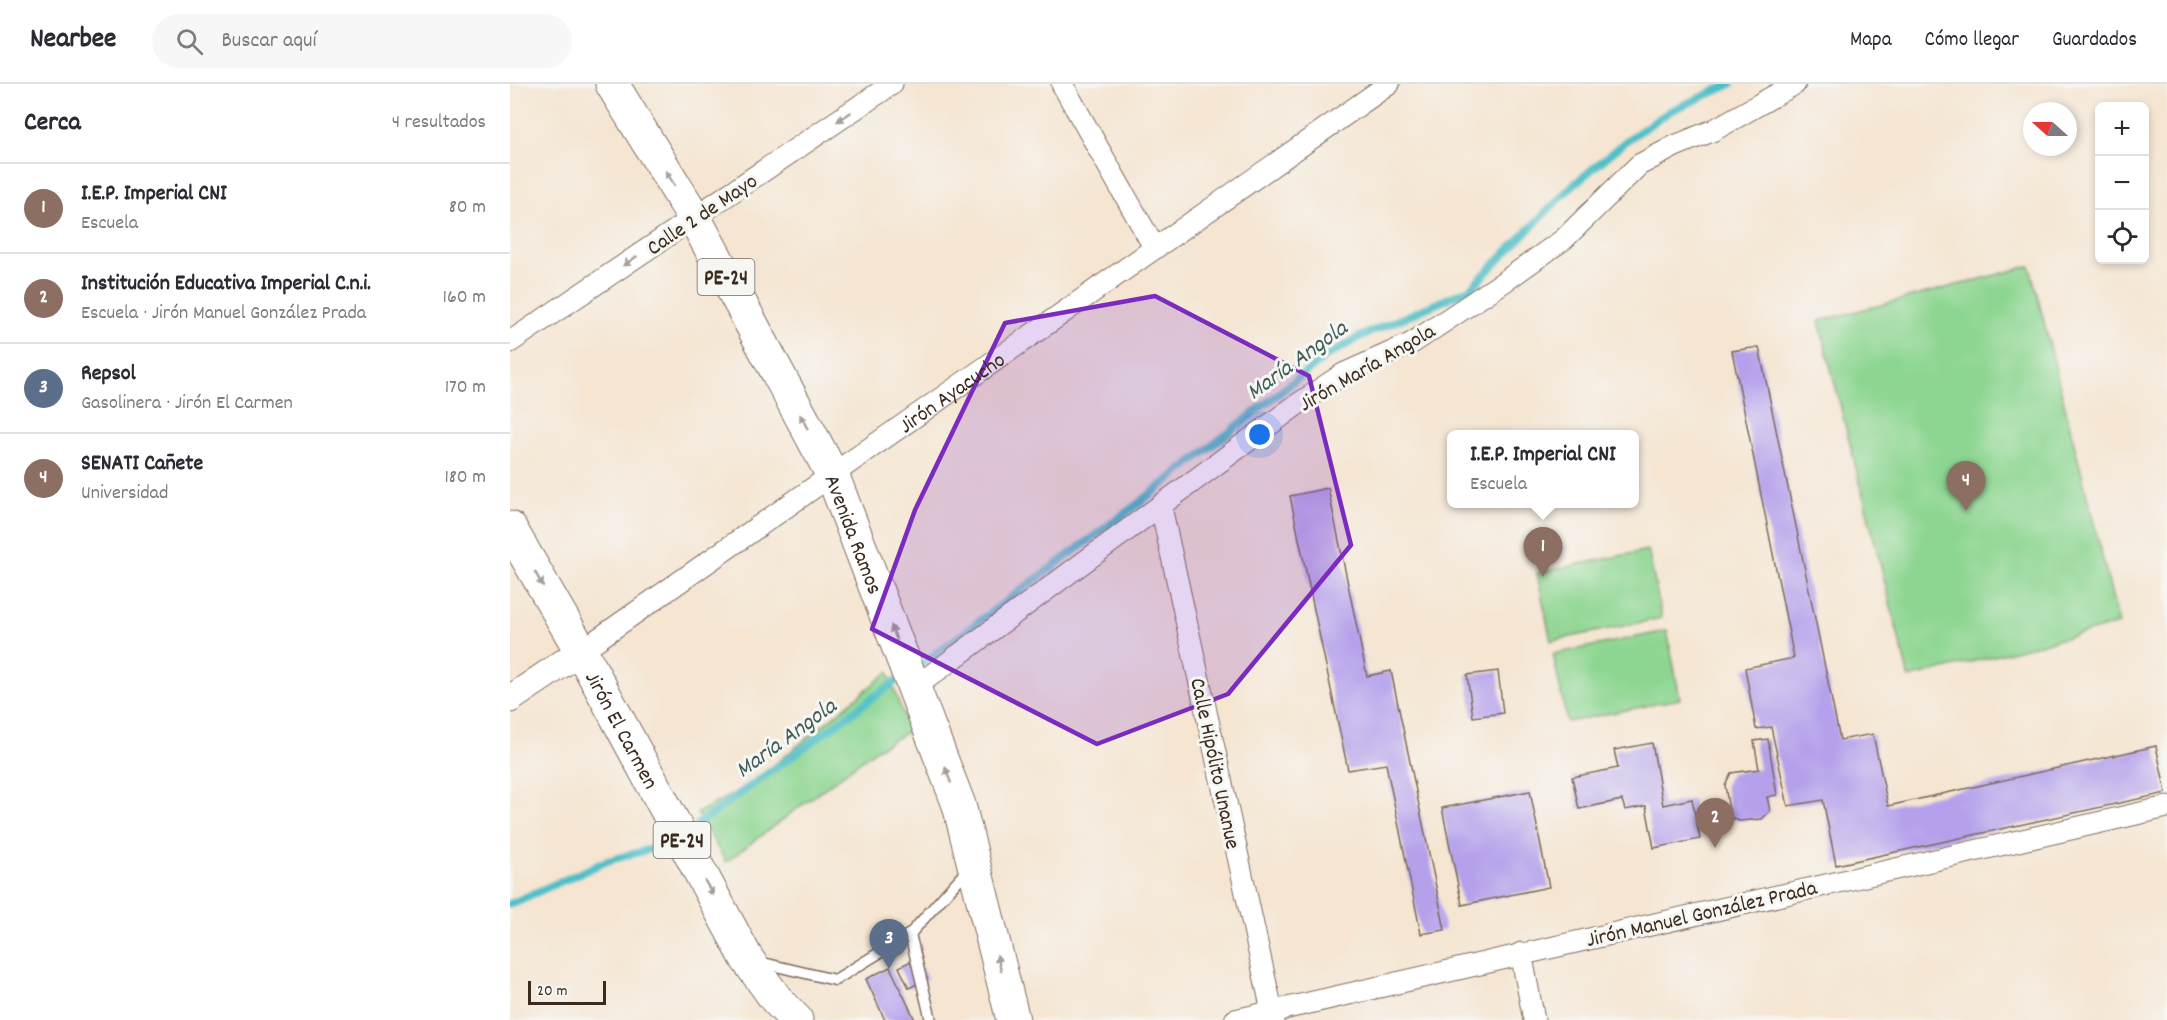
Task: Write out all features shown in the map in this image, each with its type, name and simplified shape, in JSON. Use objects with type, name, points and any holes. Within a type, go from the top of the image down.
[{"type":"highway","name":"Avenida Ramos","points":[[612,84],[694,217],[832,474],[959,805],[1013,1020]]},
{"type":"highway","name":"Jirón El Carmen","points":[[510,528],[581,651],[747,959],[776,999],[796,1020]]},
{"type":"street","name":"Calle 2 de Mayo","points":[[510,342],[892,84]]},
{"type":"street","points":[[1062,84],[1154,247]]},
{"type":"street","name":"Jirón Ayacucho","points":[[510,699],[1389,84]]},
{"type":"street","name":"Jirón María Angola","points":[[915,687],[1295,406],[1343,374],[1412,343],[1556,245],[1639,165],[1675,146],[1714,130],[1795,84]]},
{"type":"street","name":"Calle Hipólito Unanue","points":[[1161,507],[1273,1016]]},
{"type":"street","name":"Jirón Manuel González Prada","points":[[1235,1020],[1273,1016],[1521,953],[2167,807]]},
{"type":"street","points":[[1521,953],[1534,1020]]},
{"type":"lane","points":[[747,959],[835,980],[910,934],[974,863]]},
{"type":"lane","points":[[910,934],[931,1020]]},
{"type":"highlighted area","points":[[1155,296],[1309,376],[1351,545],[1228,694],[1097,744],[872,629],[915,510],[1005,323]]},
{"type":"green space","points":[[2030,266],[2119,624],[1909,678],[1819,321]]},
{"type":"green space","points":[[1648,550],[1662,618],[1551,641],[1537,573]]},
{"type":"green space","points":[[1667,631],[1680,699],[1567,722],[1553,654]]},
{"type":"green space","points":[[888,672],[909,731],[877,749],[726,862],[697,813],[748,786]]},
{"type":"building","points":[[1759,347],[1840,740],[1873,734],[1888,806],[2156,746],[2166,793],[1836,865],[1823,800],[1788,806],[1771,727],[1756,729],[1745,668],[1794,658],[1732,351]]},
{"type":"building","points":[[1328,488],[1367,676],[1391,671],[1445,930],[1421,934],[1386,764],[1348,770],[1290,496]]},
{"type":"building","points":[[1498,671],[1503,713],[1473,717],[1467,675]]},
{"type":"building","points":[[1768,739],[1777,795],[1767,797],[1770,811],[1762,819],[1739,821],[1730,817],[1725,785],[1731,773],[1759,769],[1754,741]]},
{"type":"building","points":[[1652,743],[1663,805],[1692,799],[1700,839],[1654,848],[1646,806],[1625,810],[1622,800],[1579,809],[1572,777],[1618,768],[1614,750]]},
{"type":"building","points":[[1530,791],[1549,887],[1462,905],[1442,808]]},
{"type":"building","points":[[917,958],[927,979],[909,988],[899,967]]},
{"type":"building","points":[[890,967],[915,1020],[885,1020],[866,979]]},
{"type":"waterway","name":"María Angola","points":[[920,665],[1139,503],[1325,357],[1361,336],[1470,289],[1572,186],[1627,140],[1670,111],[1731,84]]},
{"type":"waterway","name":"María Angola","points":[[698,824],[896,681]]},
{"type":"waterway","name":"María Angola","points":[[510,904],[607,861],[654,848]]},
{"type":"place","name":"SENATI Cañete","points":[[1966,511]]},
{"type":"place","name":"I.E.P. Imperial CNI","points":[[1543,577]]},
{"type":"place","name":"Institución Educativa Imperial C.n.i.","points":[[1715,848]]},
{"type":"place","name":"Repsol","points":[[889,969]]}]
